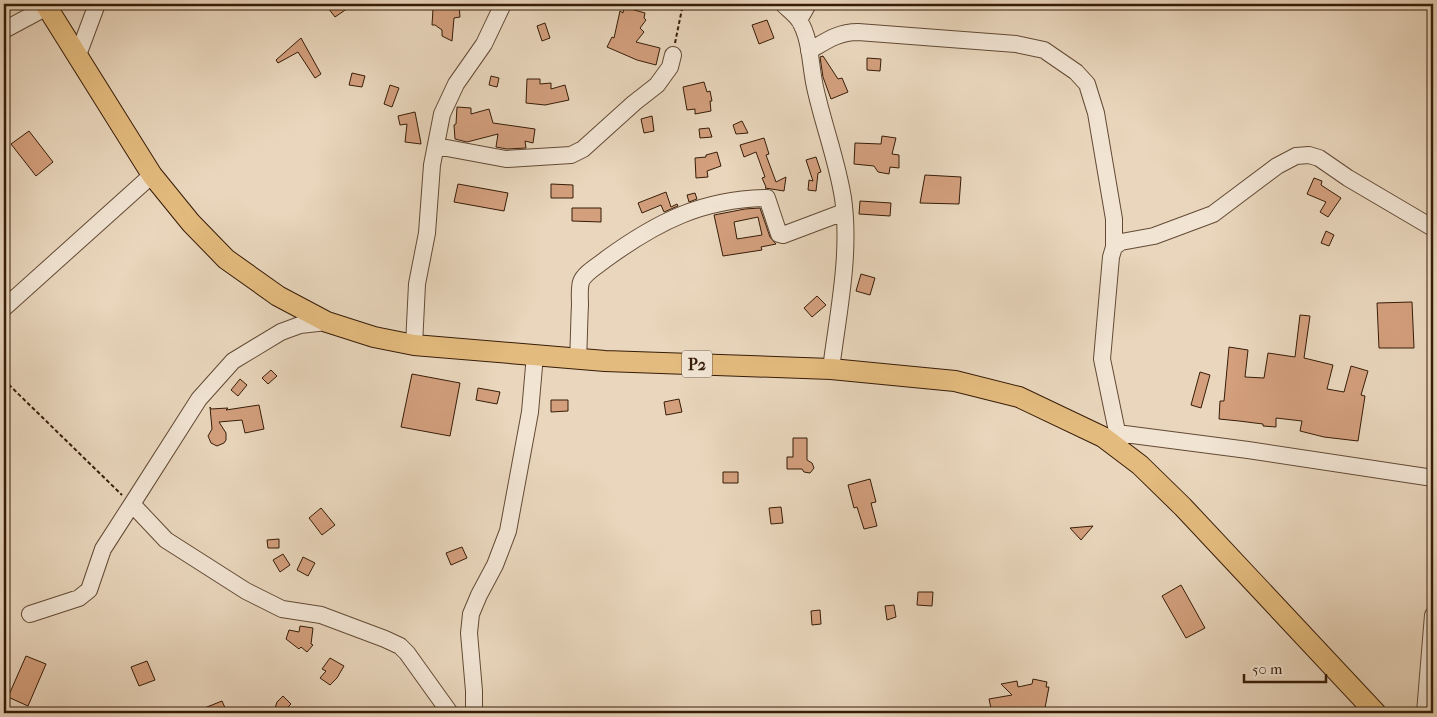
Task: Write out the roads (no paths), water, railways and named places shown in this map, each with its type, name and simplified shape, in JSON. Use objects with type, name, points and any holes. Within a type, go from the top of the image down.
[{"type":"main road","name":"P2","points":[[46,5],[152,175],[192,223],[226,259],[278,296],[327,322],[374,336],[414,345],[578,359],[831,369],[955,381],[1019,397],[1103,437],[1119,442],[1183,507],[1376,713]]},
{"type":"street","points":[[78,55],[97,4]]},
{"type":"street","points":[[414,345],[417,284],[427,233],[432,165],[442,114],[456,84],[484,44],[503,4]]},
{"type":"street","points":[[783,4],[799,20],[809,51],[815,87],[843,197],[845,255],[831,369]]},
{"type":"street","points":[[799,20],[808,4]]},
{"type":"street","points":[[4,30],[46,5]]},
{"type":"street","points":[[809,51],[844,32],[1016,44],[1044,50],[1076,72],[1086,84],[1096,113],[1114,219],[1114,247],[1111,257],[1102,359],[1119,442],[1258,451],[1433,478]]},
{"type":"street","points":[[436,146],[506,159],[572,155],[583,149],[656,85],[670,67],[673,55]]},
{"type":"street","points":[[1114,247],[1121,242],[1154,236],[1213,214],[1277,166],[1296,156],[1309,155],[1319,158],[1348,178],[1433,228]]},
{"type":"street","points":[[4,308],[152,175]]},
{"type":"street","points":[[578,359],[580,295],[583,278],[645,232],[705,205],[741,199],[766,198],[779,234],[783,235],[845,217]]},
{"type":"street","points":[[30,614],[79,598],[88,590],[103,549],[199,398],[233,362],[281,332],[300,325],[327,322]]},
{"type":"street","points":[[474,713],[469,633],[471,614],[495,565],[508,531],[530,412],[535,355]]},
{"type":"street","points":[[132,504],[166,540],[246,591],[282,609],[321,615],[385,638],[400,646],[450,713]]},
{"type":"street","points":[[1425,713],[1433,615]]}]
